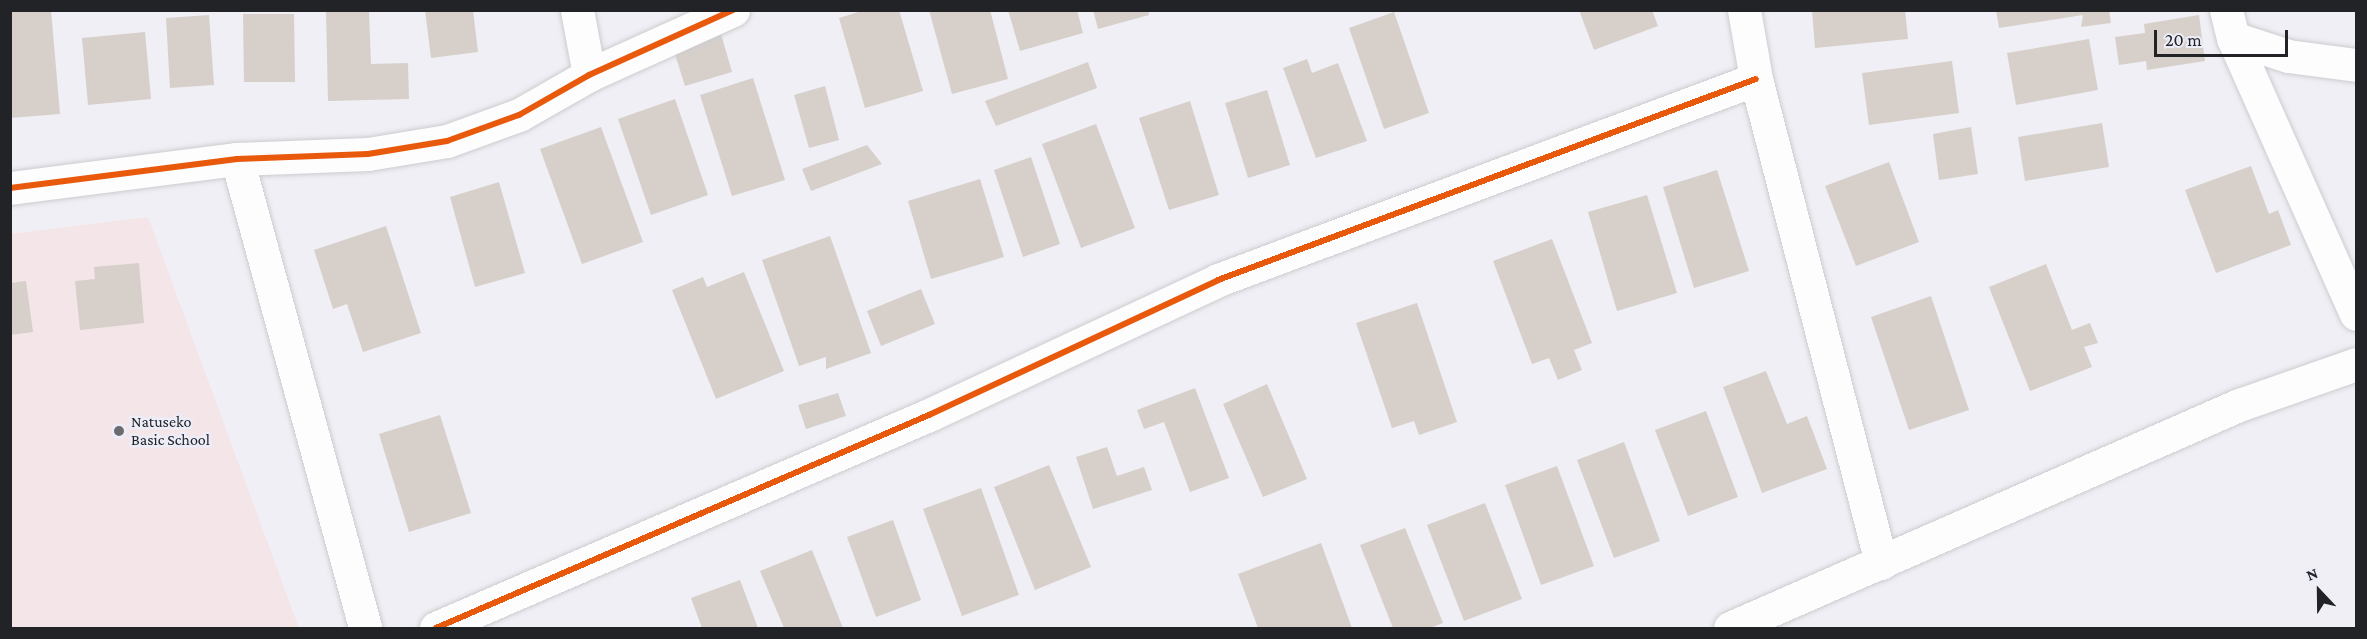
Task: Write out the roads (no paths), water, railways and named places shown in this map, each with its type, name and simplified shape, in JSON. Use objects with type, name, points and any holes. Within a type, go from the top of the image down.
[{"type":"street","points":[[577,10],[589,75]]},
{"type":"street","points":[[10,188],[237,159],[368,154],[447,141],[519,115],[589,75],[734,10]]},
{"type":"street","points":[[1744,10],[1756,79],[1881,563]]},
{"type":"street","points":[[2230,24],[2288,56],[2356,65]]},
{"type":"street","points":[[2230,24],[2356,314]]},
{"type":"street","points":[[436,628],[929,415],[1218,280],[1756,79]]},
{"type":"street","points":[[237,159],[364,628]]},
{"type":"street","points":[[1730,628],[2239,405],[2356,364]]},
{"type":"place","name":"Natuseko Basic School","points":[[119,431]]}]
